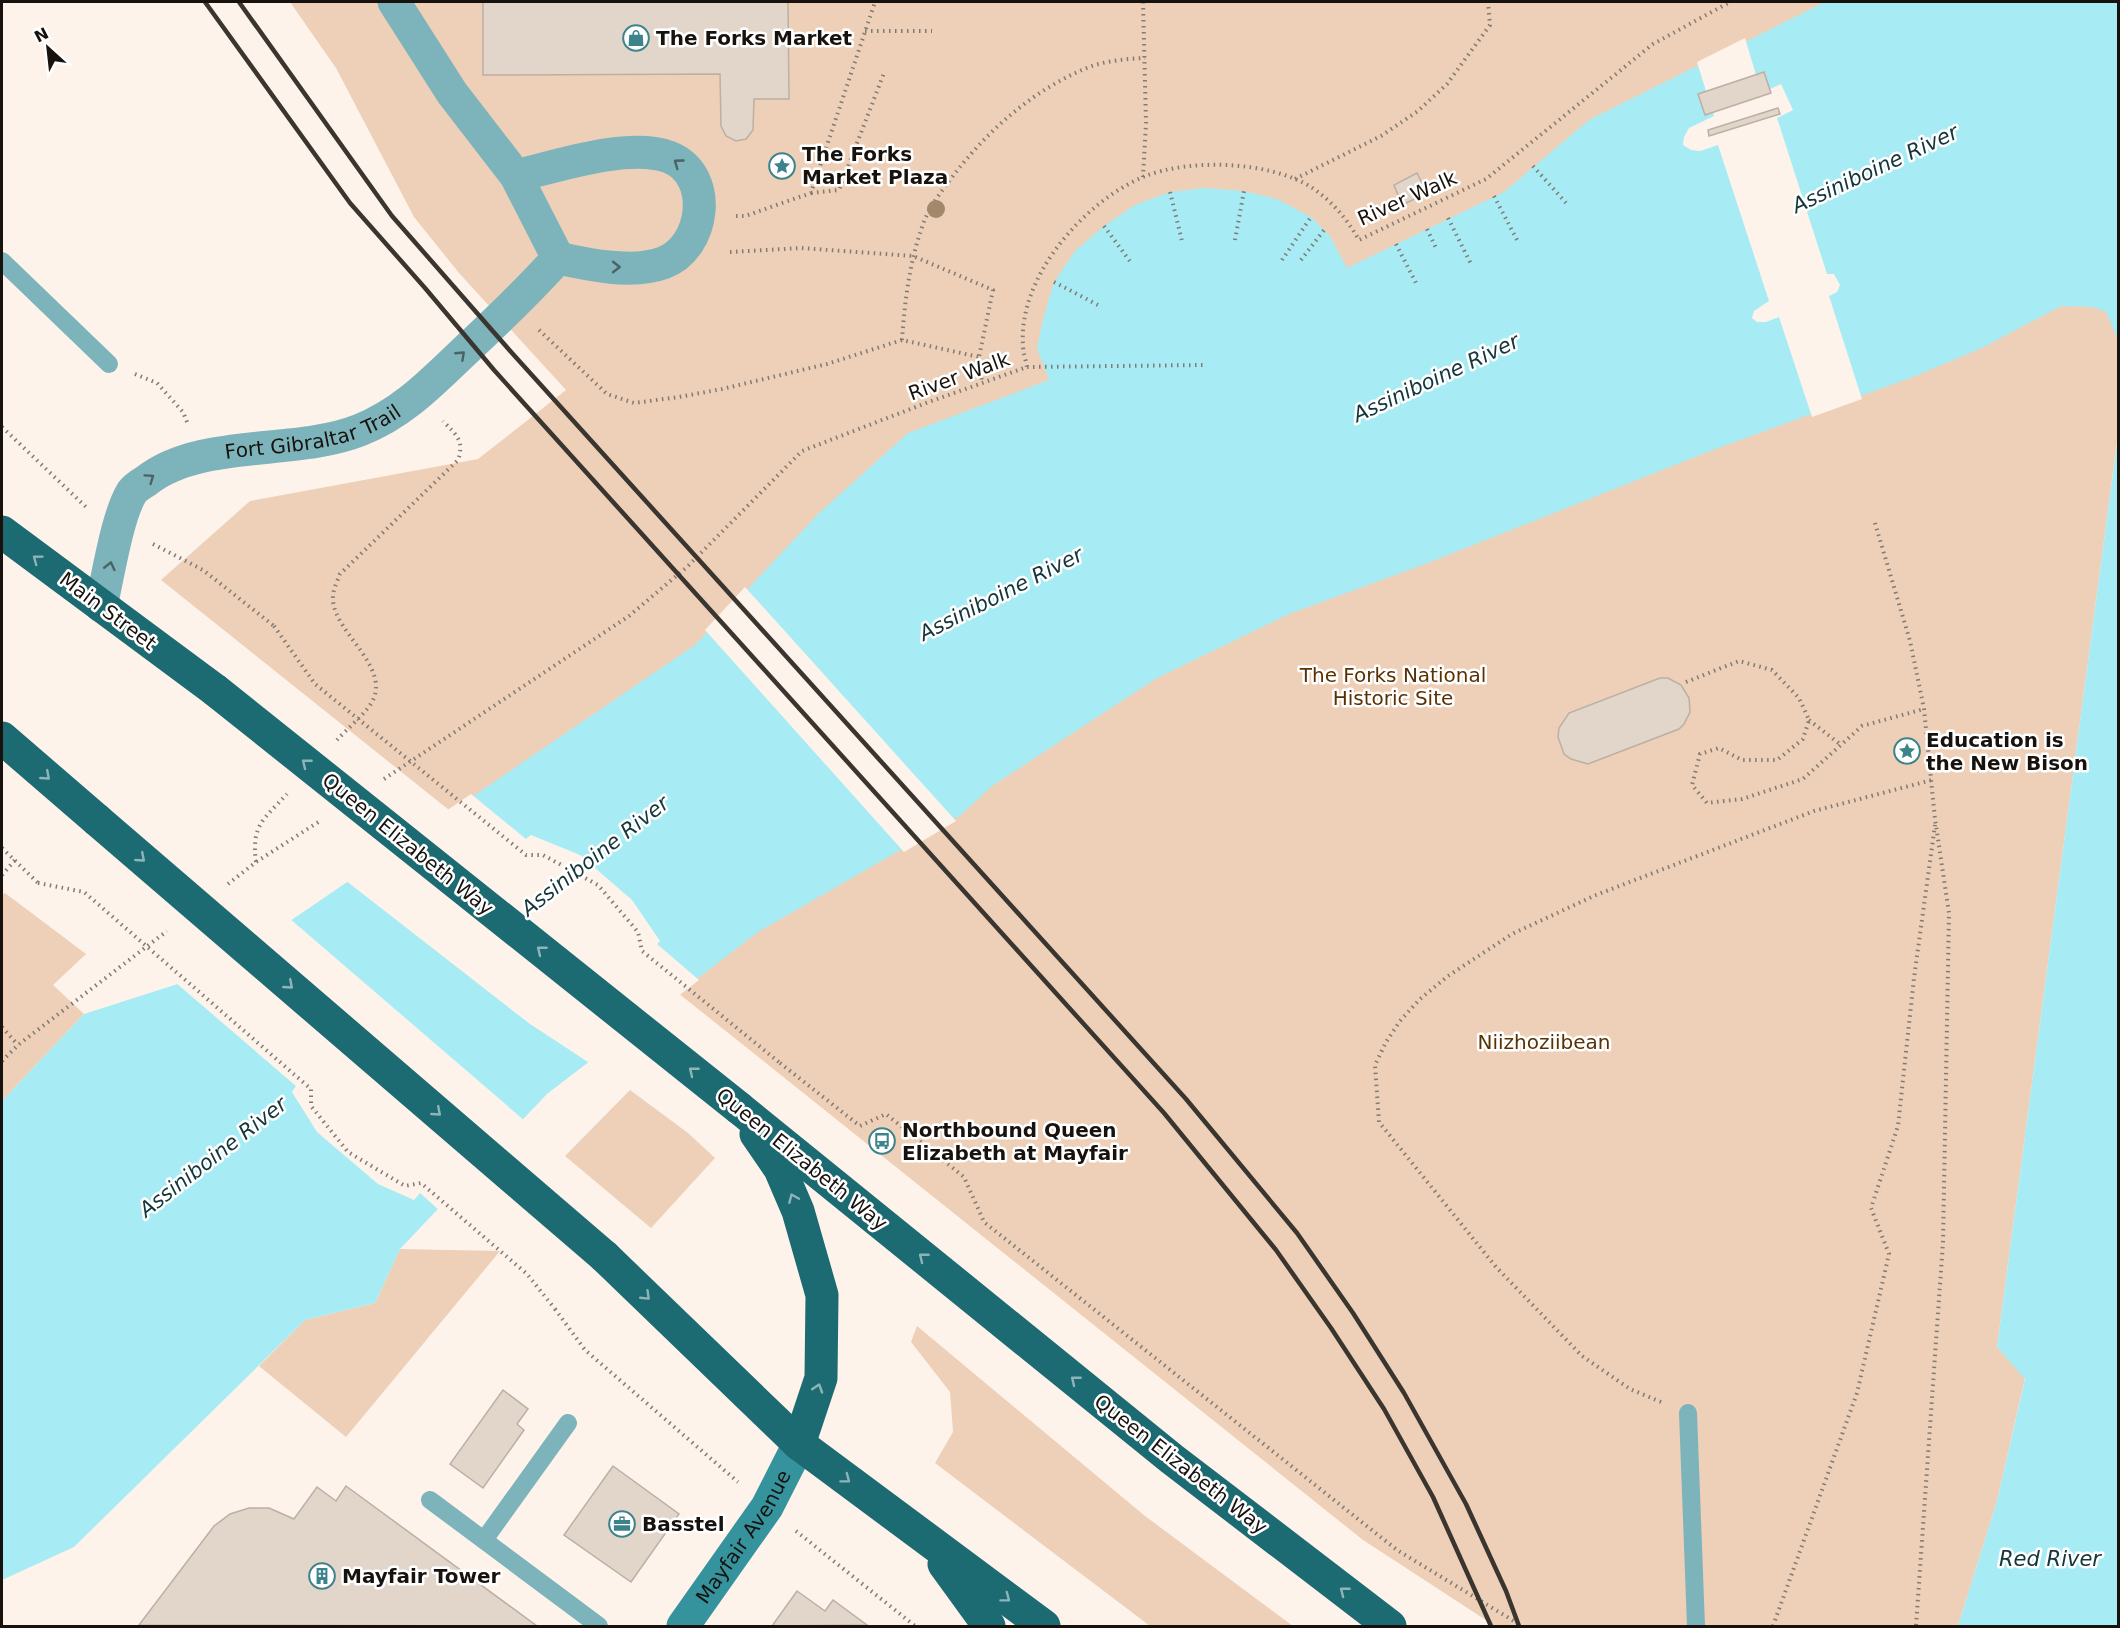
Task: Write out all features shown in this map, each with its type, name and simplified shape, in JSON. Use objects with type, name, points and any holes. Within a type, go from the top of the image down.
[{"type":"highway","name":"Main Street","points":[[2,532],[215,690]]},
{"type":"highway","name":"Queen Elizabeth Way","points":[[215,690],[739,1108],[1172,1459],[1390,1626]]},
{"type":"highway","points":[[2,738],[604,1256],[799,1444],[1044,1626]]},
{"type":"highway","points":[[739,1108],[780,1169],[798,1212],[822,1295],[821,1378],[799,1444]]},
{"type":"highway","points":[[926,1538],[989,1626]]},
{"type":"main road","name":"Mayfair Avenue","points":[[683,1626],[767,1508],[799,1444]]},
{"type":"street","points":[[394,2],[452,93],[516,176],[558,258],[608,267],[662,264],[676,256],[687,245],[699,214],[700,199],[692,176],[668,157],[610,153],[516,176]]},
{"type":"street","name":"Fort Gibraltar Trail","points":[[101,606],[120,525],[133,491],[151,476],[174,463],[200,456],[324,441],[361,430],[392,414],[419,395],[518,301],[558,258]]},
{"type":"lane","points":[[2,261],[110,364]]},
{"type":"lane","points":[[1688,1413],[1696,1626]]},
{"type":"lane","points":[[484,1540],[568,1423]]},
{"type":"lane","points":[[430,1500],[599,1626]]},
{"type":"path","points":[[811,194],[875,2]]},
{"type":"path","points":[[1143,2],[1146,123],[1143,177]]},
{"type":"path","points":[[1295,179],[1381,136],[1418,111],[1447,84],[1490,25],[1488,2]]},
{"type":"path","name":"River Walk","points":[[755,500],[802,452],[926,403],[1027,368],[1023,345],[1024,325],[1037,280],[1053,251],[1098,205],[1143,177],[1169,169],[1227,165],[1278,172],[1310,187],[1343,215],[1359,240],[1486,179],[1653,44],[1730,2]]},
{"type":"path","points":[[866,31],[932,31]]},
{"type":"path","points":[[902,340],[905,302],[913,256],[926,217],[941,192],[970,153],[1040,92],[1083,69],[1123,58],[1145,58]]},
{"type":"path","points":[[699,214],[745,216],[811,194],[838,190],[884,73]]},
{"type":"path","points":[[1533,166],[1566,203]]},
{"type":"path","points":[[1235,240],[1244,191]]},
{"type":"path","points":[[1170,192],[1182,241]]},
{"type":"path","points":[[1494,196],[1517,240]]},
{"type":"path","points":[[1282,260],[1311,217]]},
{"type":"path","points":[[1448,218],[1471,264]]},
{"type":"path","points":[[1104,226],[1132,264]]},
{"type":"path","points":[[1427,229],[1436,248]]},
{"type":"path","points":[[1301,260],[1324,230]]},
{"type":"path","points":[[1396,244],[1416,283]]},
{"type":"path","points":[[730,252],[801,248],[913,256],[993,290],[979,357],[982,384]]},
{"type":"path","points":[[1054,282],[1100,306]]},
{"type":"path","points":[[538,329],[607,394],[634,403],[679,398],[722,389],[827,364],[902,340],[979,357]]},
{"type":"path","points":[[110,364],[157,382],[183,412],[200,456]]},
{"type":"path","points":[[1027,368],[1204,365]]},
{"type":"path","points":[[332,745],[372,703],[375,693],[375,679],[371,666],[337,615],[333,600],[340,574],[452,467],[462,450],[460,440],[419,395]]},
{"type":"path","points":[[2,427],[86,507]]},
{"type":"path","points":[[1875,523],[1910,641],[1924,709],[1935,819],[1949,913],[1943,1242],[1916,1626]]},
{"type":"path","points":[[151,543],[203,570],[274,626],[315,684],[526,855],[543,855],[598,885],[638,932],[642,951],[780,1063],[860,1126],[886,1114],[964,1177],[984,1222],[1397,1550],[1522,1626]]},
{"type":"path","points":[[1686,682],[1740,661],[1772,670],[1799,698],[1809,720],[1841,745]]},
{"type":"path","points":[[1809,720],[1803,739],[1777,760],[1742,760],[1719,748],[1700,754],[1692,785],[1707,803],[1742,799],[1803,779],[1862,726],[1924,709]]},
{"type":"path","points":[[1688,1413],[1630,1389],[1582,1356],[1496,1267],[1379,1122],[1375,1065],[1400,1021],[1420,999],[1449,976],[1512,934],[1596,895],[1814,811],[1932,780]]},
{"type":"path","points":[[256,862],[254,845],[256,833],[262,821],[293,788]]},
{"type":"path","points":[[1773,1626],[1857,1393],[1889,1254],[1871,1208],[1898,1126],[1914,978],[1935,819]]},
{"type":"path","points":[[2,848],[38,883],[84,892],[311,1089],[311,1107],[348,1152],[405,1185],[421,1183],[527,1274],[585,1350],[728,1474]]},
{"type":"path","points":[[2,875],[15,860]]},
{"type":"path","points":[[2,1027],[18,1045]]},
{"type":"path","points":[[806,1539],[915,1626]]},
{"type":"green space","name":"The Forks National Historic Site","points":[[290,2],[2118,2],[2118,435],[1997,1347],[2025,1378],[1997,1501],[1958,1626],[1495,1626],[1363,1540],[161,580],[250,501],[478,459],[566,390],[459,273],[414,217],[336,68]]},
{"type":"green space","points":[[5,893],[86,954],[53,985],[84,1014],[2,1101],[2,895]]},
{"type":"green space","points":[[630,1090],[688,1133],[715,1158],[651,1228],[565,1156]]},
{"type":"green space","points":[[400,1249],[500,1251],[346,1437],[259,1366],[305,1320],[375,1303]]},
{"type":"green space","points":[[917,1326],[1145,1516],[1293,1626],[1150,1626],[935,1463],[953,1432],[950,1392],[911,1342]]},
{"type":"water","name":"Assiniboine River","points":[[1825,2],[2118,2],[2118,340],[2106,312],[2093,307],[2061,306],[1982,348],[1913,377],[1705,453],[1428,563],[1289,614],[1157,678],[992,786],[961,815],[758,932],[547,1094],[400,1249],[375,1303],[305,1320],[74,1547],[2,1580],[2,1101],[84,1014],[215,972],[695,645],[818,514],[908,433],[1049,380],[1037,348],[1054,282],[1075,251],[1104,226],[1135,205],[1170,192],[1204,188],[1244,191],[1277,199],[1311,217],[1330,236],[1347,268],[1504,192],[1589,120]]},
{"type":"water","name":"Red River","points":[[2118,435],[2118,1626],[1958,1626],[1997,1501],[2025,1379],[1997,1347]]},
{"type":"pier","points":[[1745,38],[1756,75],[1764,72],[1770,89],[1781,84],[1793,110],[1777,118],[1827,274],[1834,274],[1840,285],[1837,292],[1829,296],[1862,399],[1812,417],[1779,317],[1766,322],[1757,322],[1752,318],[1754,311],[1769,301],[1718,145],[1700,151],[1691,150],[1683,145],[1689,128],[1714,116],[1713,112],[1705,115],[1698,94],[1706,91],[1697,62]]},
{"type":"pier","points":[[745,587],[956,821],[904,852],[705,630]]},
{"type":"pier","points":[[471,794],[526,839],[531,835],[580,855],[632,900],[660,941],[657,944],[699,980],[591,1064],[530,1024],[345,880]]},
{"type":"pier","points":[[289,918],[525,1121],[440,1211],[420,1193],[414,1200],[378,1184],[317,1132],[292,1092],[296,1086],[175,982],[214,969]]},
{"type":"building","name":"The Forks Market","points":[[483,2],[788,2],[789,99],[754,99],[753,130],[746,139],[736,141],[726,136],[721,126],[720,74],[483,75]]},
{"type":"building","points":[[1764,72],[1771,93],[1705,115],[1698,94]]},
{"type":"building","points":[[1778,108],[1780,114],[1709,136],[1708,130]]},
{"type":"building","points":[[1417,173],[1427,193],[1402,205],[1394,185]]},
{"type":"building","points":[[1660,678],[1668,678],[1681,685],[1689,698],[1690,712],[1679,729],[1588,764],[1571,759],[1564,754],[1558,737],[1559,728],[1569,713]]},
{"type":"building","points":[[503,1390],[528,1409],[517,1424],[524,1430],[483,1488],[450,1464]]},
{"type":"building","name":"Basstel","points":[[613,1466],[679,1514],[631,1582],[564,1535]]},
{"type":"building","name":"Mayfair Tower","points":[[346,1486],[537,1626],[139,1625],[214,1526],[230,1514],[249,1508],[269,1508],[294,1519],[317,1487],[336,1501]]},
{"type":"building","points":[[797,1591],[825,1611],[833,1600],[867,1625],[772,1626]]},
{"type":"railway","points":[[205,2],[350,203],[494,370],[1164,1113],[1276,1250],[1384,1409],[1433,1497],[1491,1626]]},
{"type":"railway","points":[[239,2],[392,216],[512,353],[1186,1099],[1297,1233],[1353,1313],[1404,1393],[1466,1504],[1506,1591],[1519,1626]]},
{"type":"place","name":"The Forks Market","points":[[636,38]]},
{"type":"place","name":"The Forks Market Plaza","points":[[782,166]]},
{"type":"place","name":"Education is the New Bison","points":[[1907,751]]},
{"type":"place","name":"Northbound Queen Elizabeth at Mayfair","points":[[882,1141]]},
{"type":"place","name":"Basstel","points":[[622,1524]]},
{"type":"place","name":"Mayfair Tower","points":[[322,1576]]},
{"type":"park label","name":"Niizhoziibean","points":[[1544,1042]]}]
